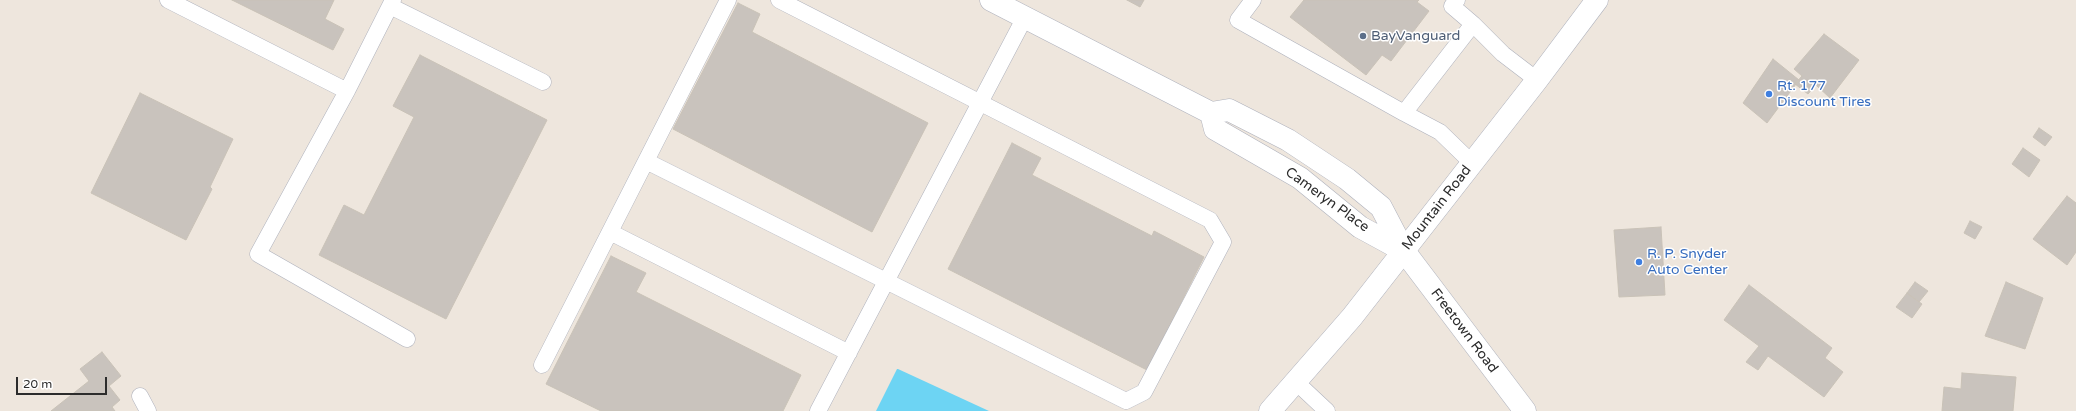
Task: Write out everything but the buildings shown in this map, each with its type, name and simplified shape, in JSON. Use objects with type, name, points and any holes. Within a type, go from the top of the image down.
[{"type":"street","points":[[991,0],[1211,113]]},
{"type":"street","name":"Mountain Road","points":[[1270,411],[1352,317],[1537,80],[1596,0]]},
{"type":"street","name":"Cameryn Place","points":[[1229,110],[1288,140],[1346,179],[1381,206],[1404,251],[1360,227],[1300,178],[1215,129],[1211,113],[1229,110]]},
{"type":"street","name":"Freetown Road","points":[[1404,251],[1524,411]]},
{"type":"lane","points":[[168,0],[347,90]]},
{"type":"lane","points":[[542,366],[728,0]]},
{"type":"lane","points":[[646,161],[887,280],[1126,401],[1144,392],[1224,242],[1210,220],[980,104],[779,0]]},
{"type":"lane","points":[[1253,0],[1238,20],[1440,132],[1472,163]]},
{"type":"lane","points":[[1451,2],[1503,54],[1537,80]]},
{"type":"lane","points":[[407,338],[258,254],[347,90],[391,3],[544,82]]},
{"type":"lane","points":[[818,411],[1025,17]]},
{"type":"lane","points":[[1404,113],[1473,24]]},
{"type":"lane","points":[[610,232],[849,352]]},
{"type":"lane","points":[[1296,382],[1327,411]]},
{"type":"lane","points":[[140,396],[148,411]]},
{"type":"water","points":[[898,369],[989,411],[876,411]]},
{"type":"place","name":"BayVanguard","points":[[1363,36]]},
{"type":"place","name":"Rt. 177 Discount Tires","points":[[1769,94]]},
{"type":"place","name":"R. P. Snyder Auto Center","points":[[1639,262]]}]
